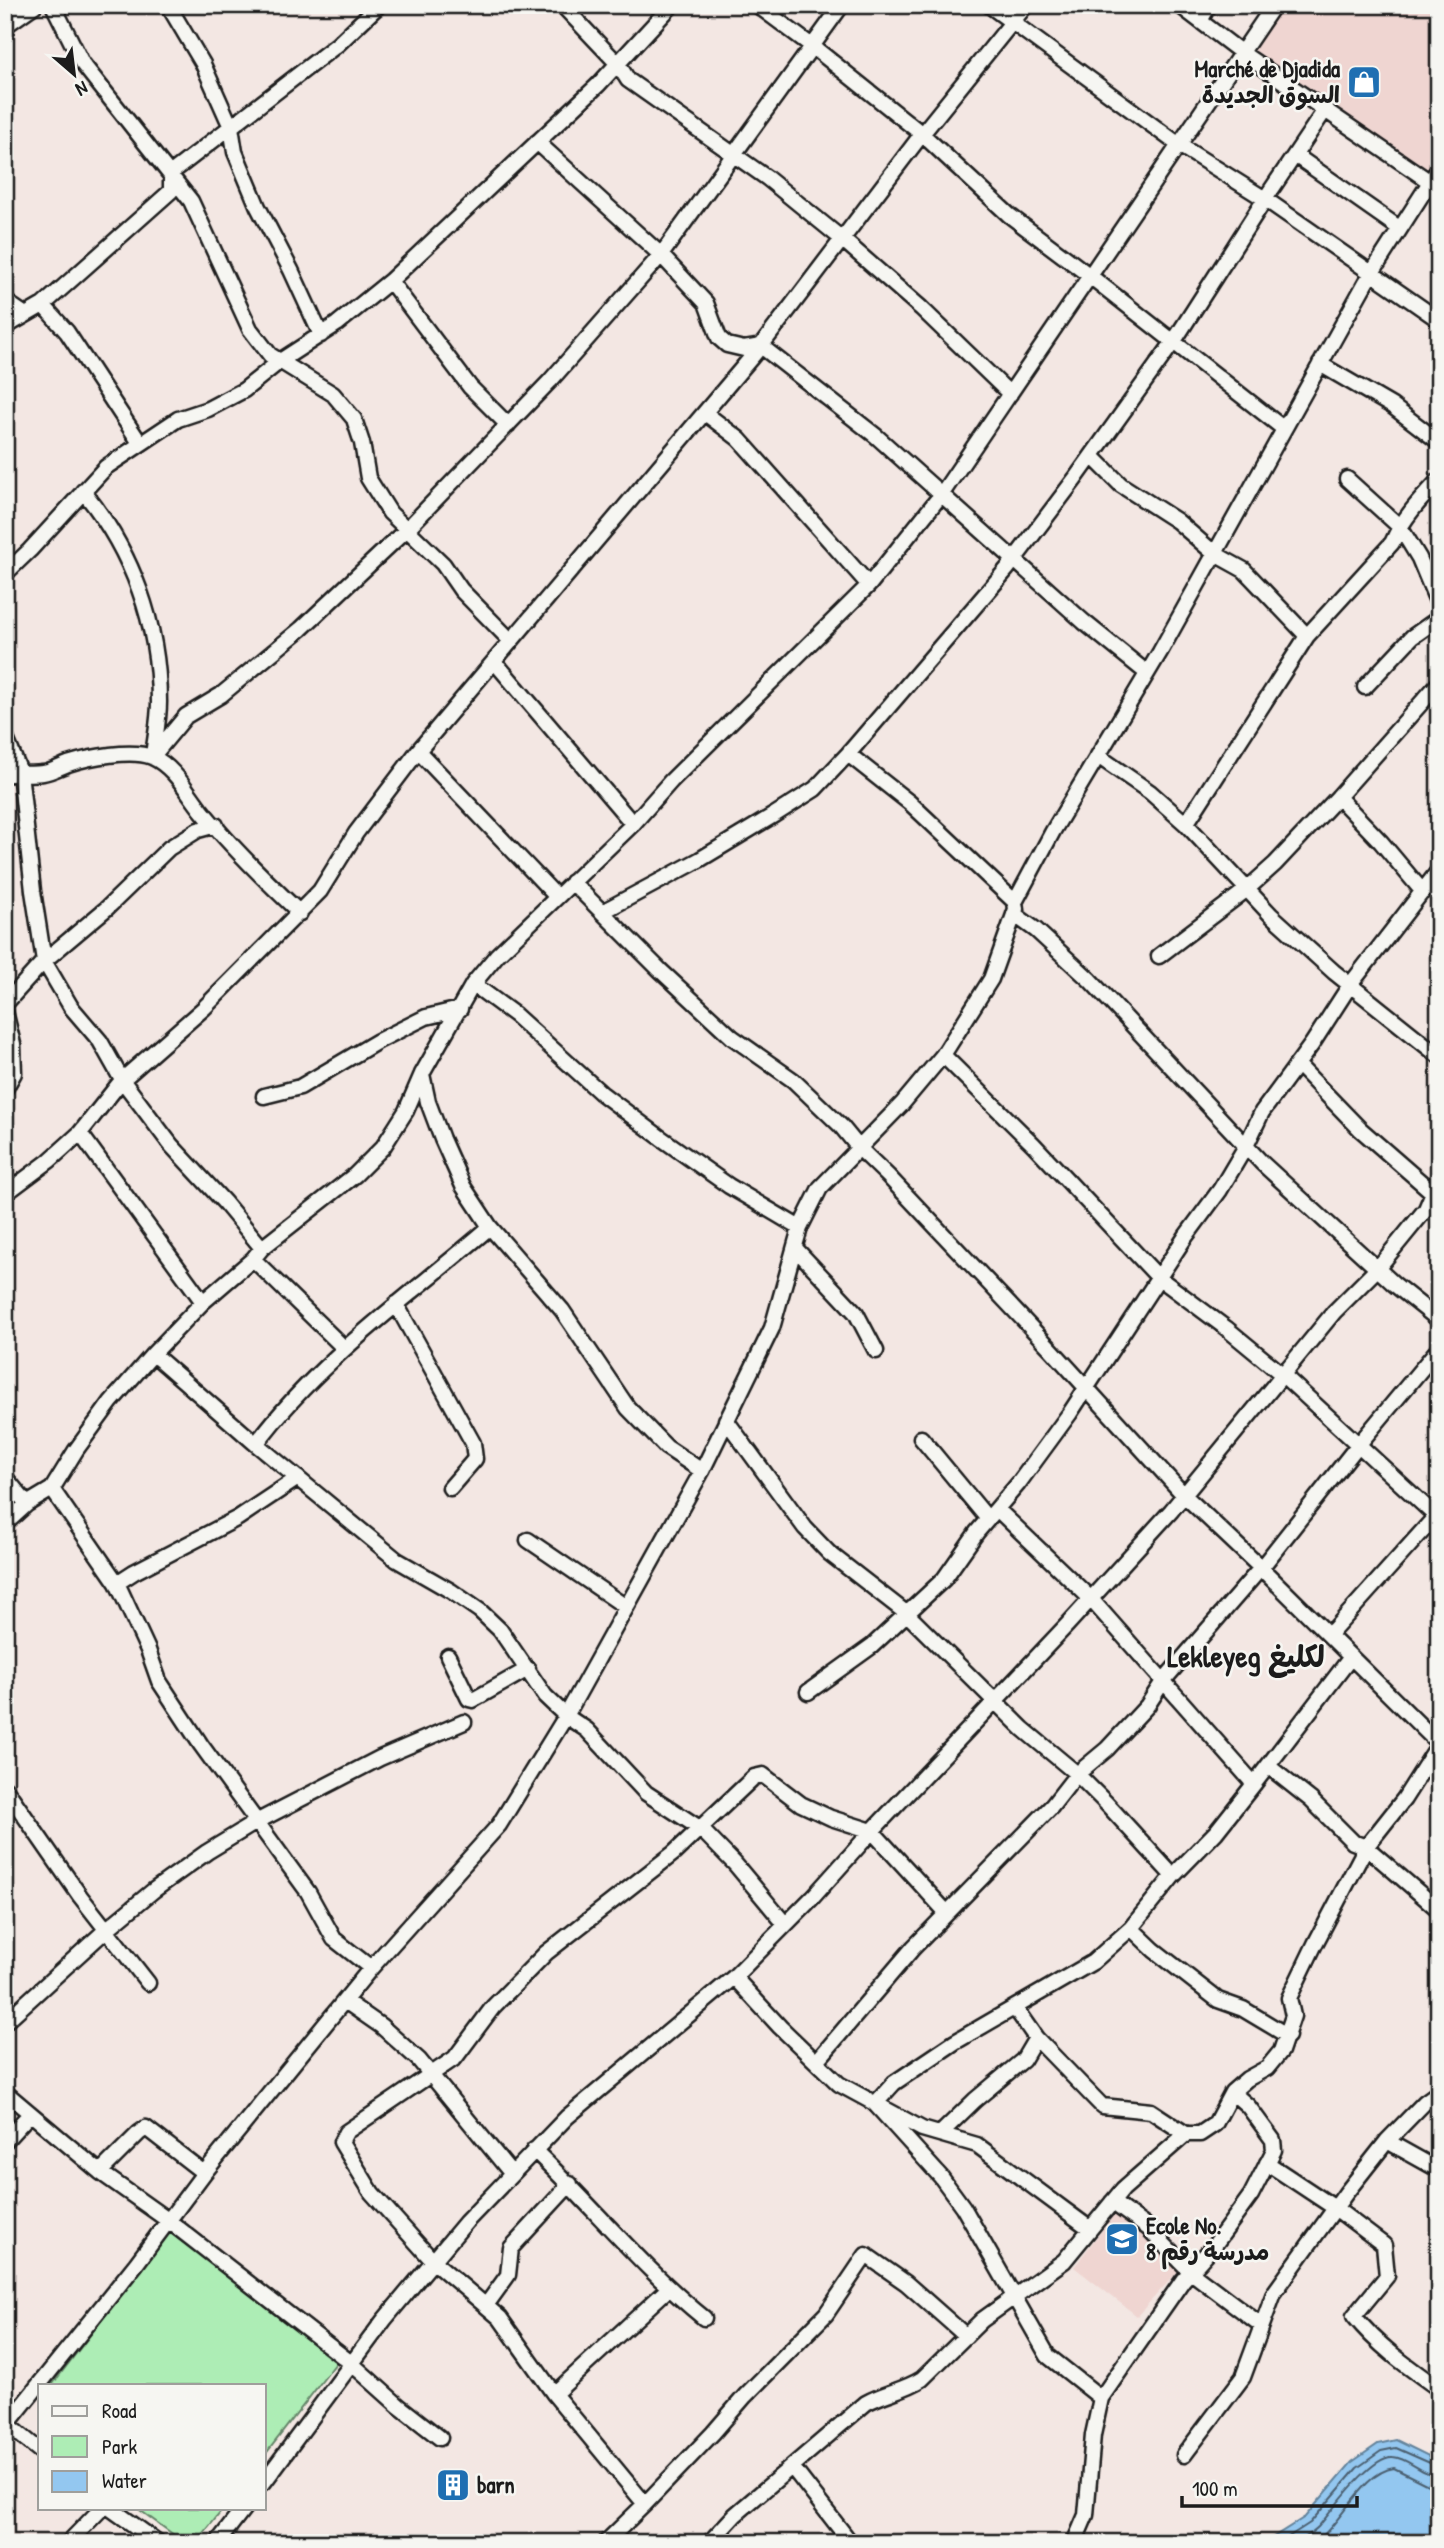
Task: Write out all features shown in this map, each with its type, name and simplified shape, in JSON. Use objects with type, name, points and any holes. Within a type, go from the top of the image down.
[{"type":"street","points":[[5,26],[35,5]]},
{"type":"street","points":[[53,5],[82,63],[191,201],[250,329],[270,355],[333,394],[354,419],[362,443],[368,478],[390,513],[443,564],[461,590],[511,641]]},
{"type":"street","points":[[168,5],[204,64],[231,127],[235,152],[258,207],[321,335]]},
{"type":"street","points":[[171,173],[338,44],[379,5]]},
{"type":"street","points":[[562,5],[618,64],[628,80],[767,178],[842,239],[921,308],[1010,394]]},
{"type":"street","points":[[5,574],[106,467],[178,419],[208,409],[244,390],[390,281],[618,64],[672,5]]},
{"type":"street","points":[[757,5],[922,134],[1009,215],[1284,429]]},
{"type":"street","points":[[152,757],[186,716],[221,695],[301,629],[408,528],[508,425],[661,255],[842,5]]},
{"type":"street","points":[[989,5],[1179,145],[1265,199],[1439,320]]},
{"type":"street","points":[[5,1194],[49,1161],[80,1133],[122,1080],[204,1008],[320,891],[356,833],[418,751],[761,346],[922,134],[1026,5]]},
{"type":"street","points":[[1179,5],[1242,53],[1434,185]]},
{"type":"street","points":[[1200,21],[1209,5]]},
{"type":"street","points":[[5,1524],[27,1504],[51,1489],[111,1402],[203,1302],[257,1254],[355,1175],[383,1147],[406,1111],[422,1074],[473,984],[497,955],[633,824],[690,762],[869,585],[941,495],[1274,5]]},
{"type":"street","points":[[602,912],[699,860],[784,809],[815,789],[848,754],[1014,560],[1174,341],[1325,110]]},
{"type":"street","points":[[537,142],[661,255],[706,303],[719,338],[727,345],[744,349],[761,346],[876,436],[1084,622],[1147,673]]},
{"type":"street","points":[[1295,155],[1399,228]]},
{"type":"street","points":[[38,2384],[169,2221],[204,2173],[371,1968],[499,1825],[566,1716],[702,1471],[772,1328],[800,1228],[820,1188],[902,1104],[943,1055],[992,979],[1014,908],[1053,831],[1215,554],[1371,273],[1399,228],[1434,185],[1439,168]]},
{"type":"street","points":[[5,327],[43,305],[171,191],[171,173]]},
{"type":"street","points":[[390,281],[470,387],[508,425]]},
{"type":"street","points":[[5,301],[24,314]]},
{"type":"street","points":[[43,305],[68,332],[140,443]]},
{"type":"street","points":[[1320,364],[1392,406],[1439,442]]},
{"type":"street","points":[[705,413],[739,439],[869,585]]},
{"type":"street","points":[[1091,456],[1121,485],[1177,521],[1215,554],[1244,570],[1307,636]]},
{"type":"street","points":[[1347,479],[1400,527],[1419,558],[1439,606]]},
{"type":"street","points":[[1186,824],[1307,636],[1392,543],[1413,508],[1439,480]]},
{"type":"street","points":[[83,491],[105,519],[131,567],[152,629],[159,703],[152,757]]},
{"type":"street","points":[[1365,687],[1412,637],[1439,618]]},
{"type":"street","points":[[494,661],[633,824]]},
{"type":"street","points":[[1158,956],[1247,890],[1338,797],[1438,686]]},
{"type":"street","points":[[5,736],[44,961],[71,1007],[100,1041],[122,1080],[171,1145],[257,1254],[344,1348]]},
{"type":"street","points":[[418,751],[556,896]]},
{"type":"street","points":[[13,773],[43,773],[69,763],[99,757],[131,754],[152,757],[170,770],[204,814],[260,875],[300,913]]},
{"type":"street","points":[[848,754],[911,803],[1090,981],[1246,1146],[1377,1269],[1439,1320]]},
{"type":"street","points":[[1098,755],[1150,792],[1186,824],[1247,890],[1350,985],[1439,1056]]},
{"type":"street","points":[[1338,797],[1423,892]]},
{"type":"street","points":[[5,1004],[44,961],[107,908],[169,848],[198,830],[216,825]]},
{"type":"street","points":[[808,1692],[872,1646],[944,1580],[976,1532],[1048,1444],[1220,1190],[1262,1112],[1350,985],[1439,870]]},
{"type":"street","points":[[572,882],[732,1037],[793,1080],[841,1126],[1184,1495],[1439,1744],[1404,1799],[1366,1847],[1289,1998],[1293,2016],[1281,2051],[1267,2068],[1247,2079],[1232,2092],[1215,2124],[1200,2134],[1186,2134],[1151,2111],[1102,2106],[1036,2038],[1015,2008]]},
{"type":"street","points":[[473,984],[515,1014],[601,1093],[661,1138],[729,1186],[800,1228]]},
{"type":"street","points":[[264,1096],[300,1087],[426,1017],[460,1009]]},
{"type":"street","points":[[5,1011],[13,1044],[14,1073],[5,1089]]},
{"type":"street","points":[[943,1055],[1034,1145],[1159,1278],[1283,1375],[1437,1517],[1329,1635]]},
{"type":"street","points":[[1297,1064],[1360,1129],[1435,1195]]},
{"type":"street","points":[[422,1074],[428,1102],[463,1186],[490,1227],[562,1310],[628,1408],[666,1447],[702,1471]]},
{"type":"street","points":[[80,1133],[203,1302]]},
{"type":"street","points":[[266,2479],[351,2363],[466,2222],[568,2117],[734,1977],[813,1897],[1067,1625],[1184,1495],[1334,1312],[1377,1269],[1426,1209],[1435,1195],[1439,1178]]},
{"type":"street","points":[[256,1444],[278,1415],[344,1348],[427,1282],[490,1227]]},
{"type":"street","points":[[795,1248],[856,1313],[876,1351]]},
{"type":"street","points":[[396,1304],[473,1443],[475,1459],[450,1488]]},
{"type":"street","points":[[817,2061],[913,1948],[1052,1806],[1077,1774],[1107,1749],[1147,1706],[1164,1680],[1261,1568],[1439,1348]]},
{"type":"street","points":[[153,1354],[256,1444],[397,1560],[452,1591],[480,1611],[500,1630],[545,1696],[566,1716],[587,1730],[646,1793],[701,1829],[735,1864],[785,1924]]},
{"type":"street","points":[[726,1420],[805,1528],[829,1553],[906,1613],[995,1702],[1077,1774],[1173,1876]]},
{"type":"street","points":[[921,1438],[993,1514],[1090,1598],[1254,1784]]},
{"type":"street","points":[[5,1477],[27,1504]]},
{"type":"street","points":[[117,1583],[238,1518],[298,1478]]},
{"type":"street","points":[[51,1489],[117,1583],[135,1619],[159,1681],[201,1745],[308,1892],[334,1939],[371,1968]]},
{"type":"street","points":[[528,1540],[626,1607]]},
{"type":"street","points":[[449,1656],[469,1699],[473,1700],[528,1669]]},
{"type":"street","points":[[875,2104],[894,2082],[955,2042],[1093,1962],[1131,1928],[1173,1876],[1216,1832],[1350,1657]]},
{"type":"street","points":[[5,2022],[107,1929],[154,1890],[207,1852],[258,1821],[380,1758],[464,1722]]},
{"type":"street","points":[[1268,1766],[1311,1800],[1353,1842],[1366,1847],[1439,1910]]},
{"type":"street","points":[[645,2504],[554,2394],[506,2326],[487,2305],[433,2261],[372,2193],[341,2142],[346,2132],[455,2058],[493,2007],[546,1953],[674,1853],[754,1777],[763,1775],[801,1804],[831,1818],[872,1831],[947,1913]]},
{"type":"street","points":[[5,1787],[80,1896],[148,1983]]},
{"type":"street","points":[[1131,1928],[1154,1950],[1218,2000],[1243,2009],[1288,2036]]},
{"type":"street","points":[[734,1977],[780,2027],[839,2084],[922,2129],[977,2145],[1089,2228]]},
{"type":"street","points":[[345,2001],[381,2026],[431,2073],[512,2174]]},
{"type":"street","points":[[940,2134],[1023,2060],[1036,2038]]},
{"type":"street","points":[[5,2092],[29,2115],[100,2172],[169,2221],[351,2363],[440,2438]]},
{"type":"street","points":[[1074,2543],[1086,2515],[1093,2435],[1101,2398],[1191,2272],[1251,2195],[1273,2150],[1273,2140],[1248,2106],[1232,2092]]},
{"type":"street","points":[[1184,2455],[1243,2376],[1274,2293],[1387,2141],[1430,2097],[1439,2092]]},
{"type":"street","points":[[875,2104],[953,2192],[973,2222],[1048,2356],[1101,2398]]},
{"type":"street","points":[[5,2141],[29,2115]]},
{"type":"street","points":[[100,2172],[146,2128],[204,2173]]},
{"type":"street","points":[[709,2543],[734,2515],[866,2403],[922,2379],[982,2320],[1064,2261],[1112,2202],[1162,2153],[1186,2134]]},
{"type":"street","points":[[1387,2141],[1439,2170]]},
{"type":"street","points":[[534,2150],[570,2184],[668,2289],[704,2318]]},
{"type":"street","points":[[1268,2163],[1384,2245],[1387,2276],[1354,2316],[1370,2336],[1393,2356],[1439,2389]]},
{"type":"street","points":[[487,2305],[508,2275],[511,2248],[570,2184]]},
{"type":"street","points":[[1112,2202],[1148,2228],[1191,2272],[1261,2325]]},
{"type":"street","points":[[605,2543],[826,2314],[866,2255],[906,2283],[966,2336]]},
{"type":"street","points":[[554,2394],[668,2289]]},
{"type":"street","points":[[38,2384],[6,2424],[38,2449]]},
{"type":"street","points":[[792,2467],[851,2543]]},
{"type":"street","points":[[68,2543],[100,2510]]},
{"type":"street","points":[[113,2510],[159,2543]]},
{"type":"street","points":[[217,2543],[242,2510]]},
{"type":"shaded area","name":"Marché de Djadida السوق الجديدة","points":[[1280,5],[1439,5],[1439,159],[1427,176],[1246,53]]},
{"type":"shaded area","name":"Ecole No. 8 مدرسة رقم","points":[[1117,2211],[1181,2268],[1137,2316],[1074,2267]]},
{"type":"green space","points":[[169,2232],[339,2359],[266,2453],[266,2384],[53,2384]]},
{"type":"green space","points":[[140,2510],[222,2510],[196,2543],[185,2543]]},
{"type":"water","points":[[1396,2440],[1439,2461],[1439,2543],[1264,2543],[1305,2517],[1352,2462],[1378,2444]]},
{"type":"place","name":"Marché de Djadida السوق الجديدة","points":[[1364,82]]},
{"type":"place","name":"Ecole No. 8 مدرسة رقم","points":[[1122,2239]]},
{"type":"place","name":"barn","points":[[453,2485]]},
{"type":"district","name":"Lekleyeg لكليغ","points":[[1246,1657]]}]
